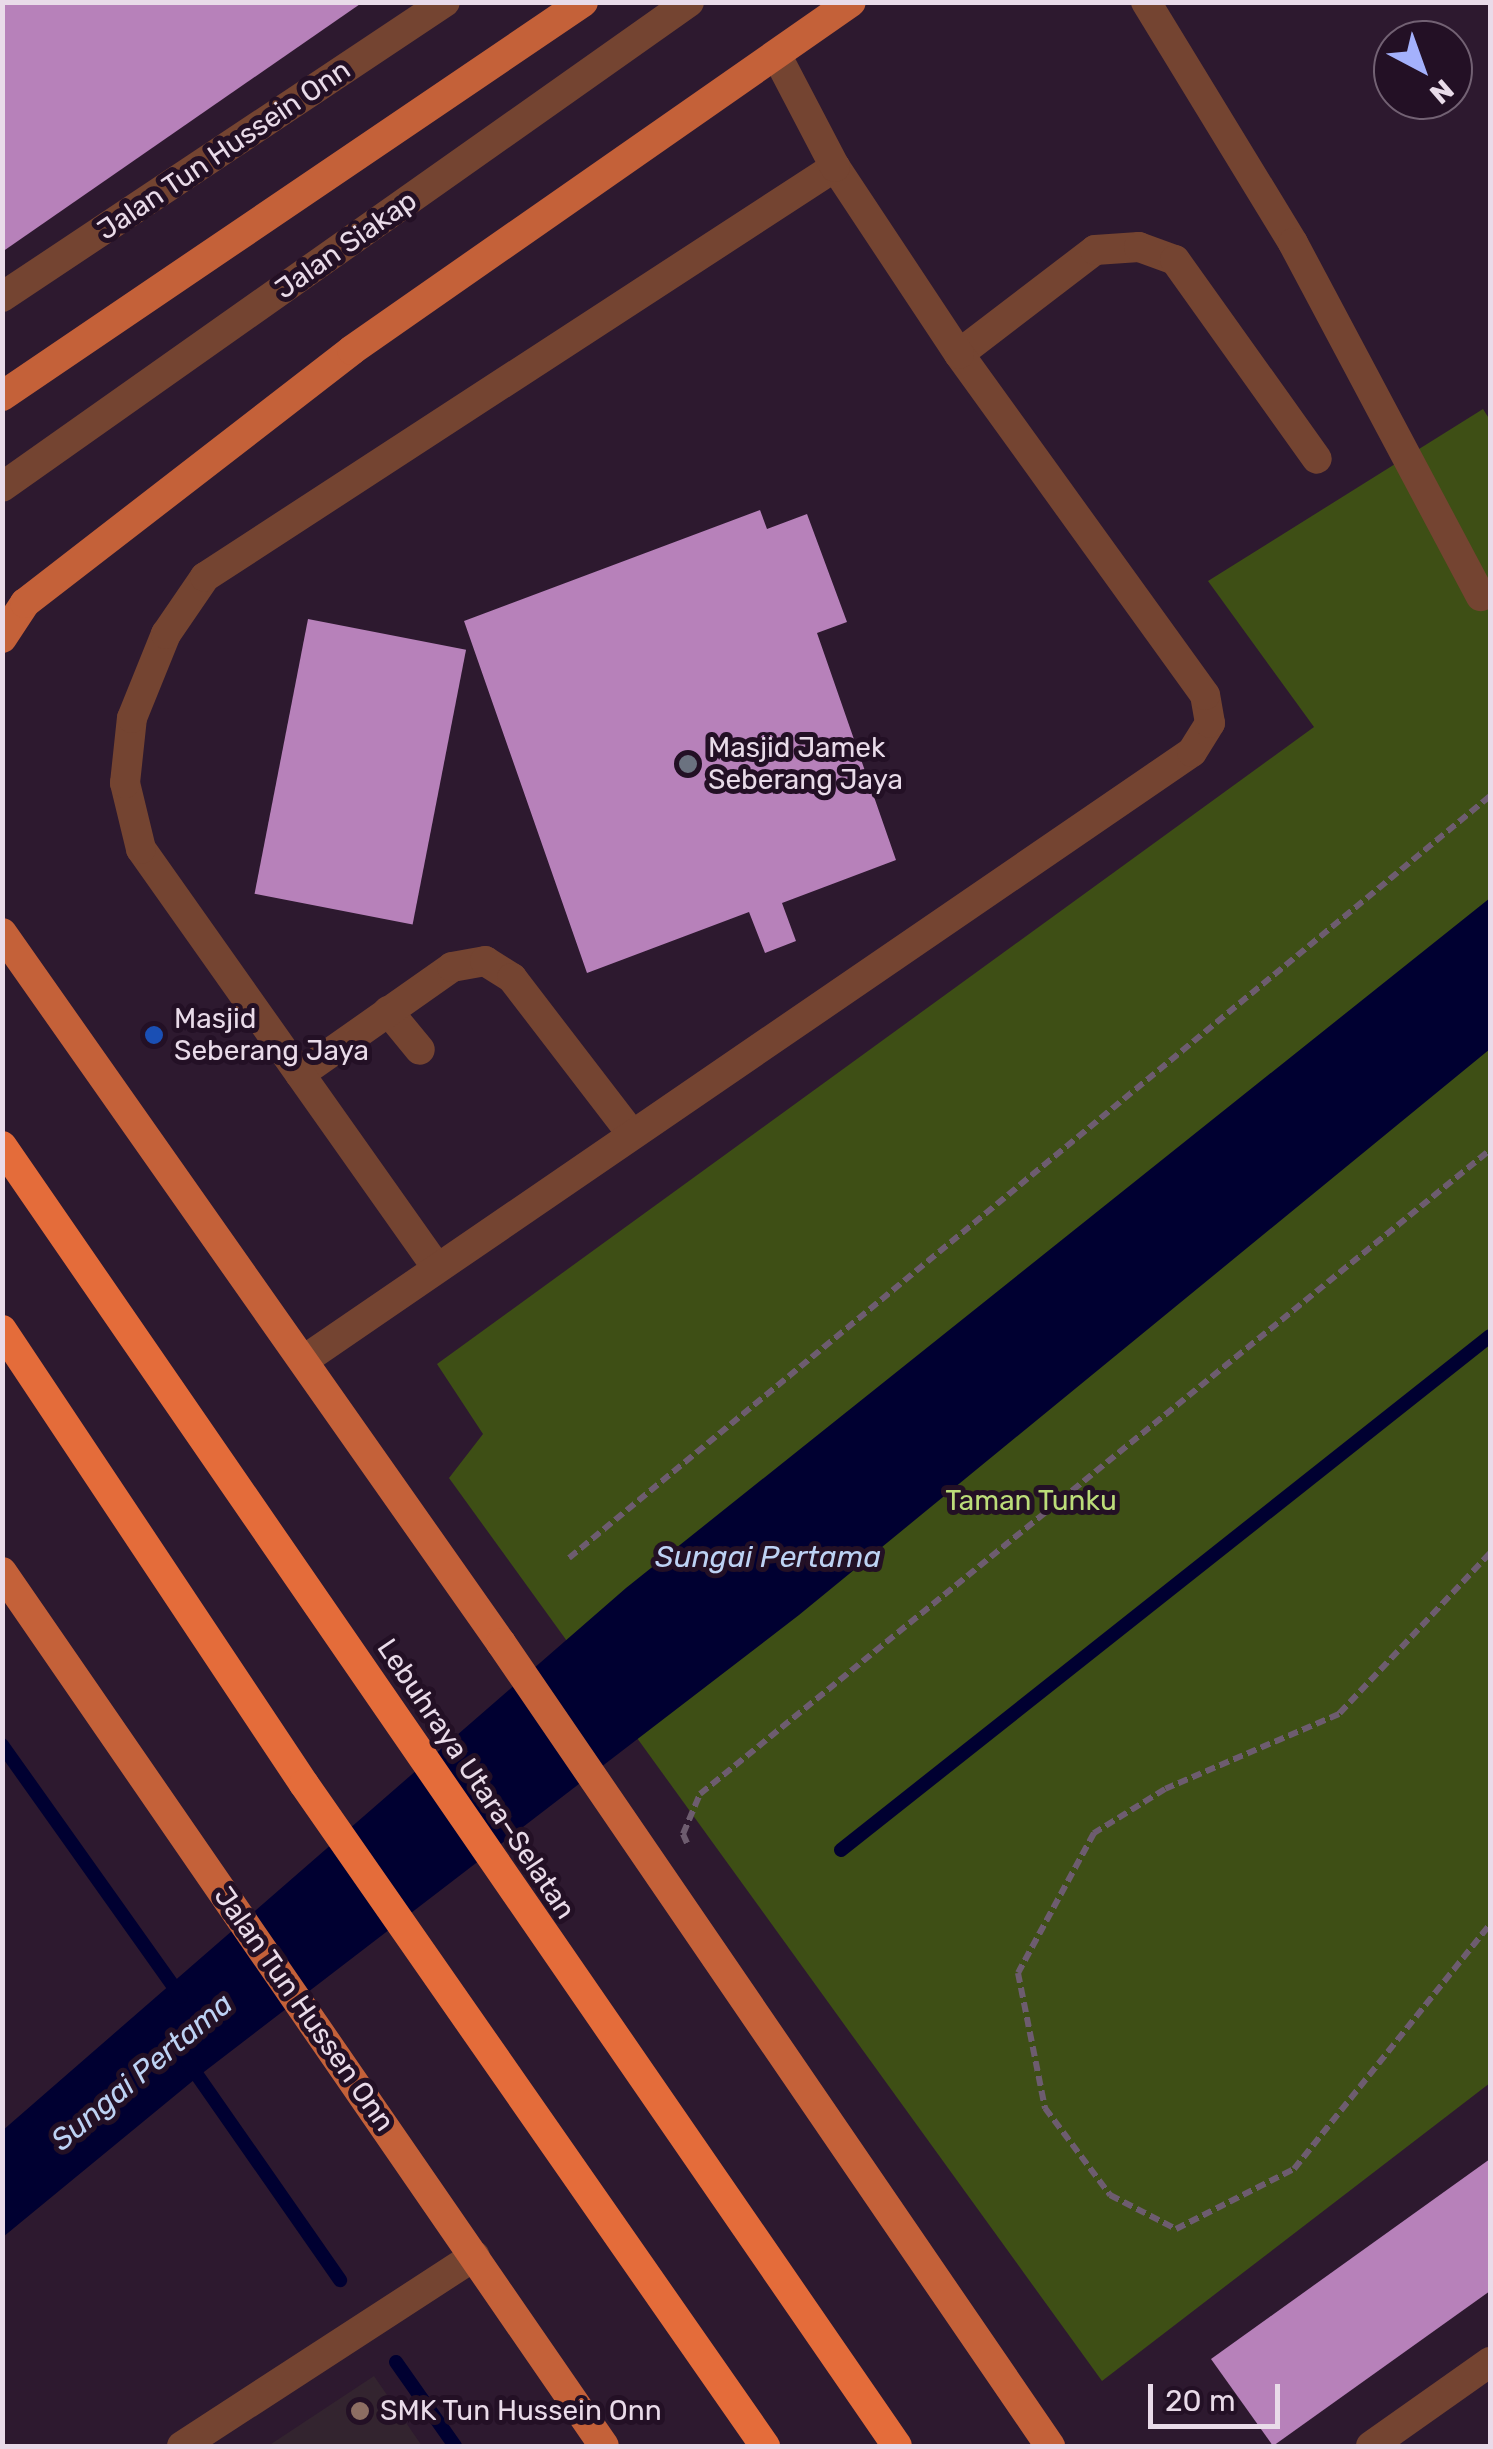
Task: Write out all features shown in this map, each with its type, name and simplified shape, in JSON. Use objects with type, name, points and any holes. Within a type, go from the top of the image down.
[{"type":"highway","name":"Lebuhraya Utara–Selatan","points":[[2,1146],[897,2446]]},
{"type":"highway","points":[[2,1330],[304,1784],[765,2446]]},
{"type":"main road","points":[[2,396],[583,2]]},
{"type":"main road","points":[[2,638],[14,602],[352,350],[778,60],[851,2]]},
{"type":"main road","points":[[2,933],[652,1860],[1050,2446]]},
{"type":"main road","name":"Jalan Tun Hussen Onn","points":[[2,1572],[604,2446]]},
{"type":"street","name":"Jalan Tun Hussein Onn","points":[[2,297],[445,2]]},
{"type":"street","name":"Jalan Siakap","points":[[2,487],[689,2]]},
{"type":"street","points":[[1146,2],[1293,243],[1481,596]]},
{"type":"street","points":[[304,1360],[1192,752],[1210,723],[1205,695],[959,354],[836,167],[778,60]]},
{"type":"street","points":[[438,1268],[141,849],[125,783],[132,718],[166,634],[205,577],[836,167]]},
{"type":"street","points":[[959,354],[1095,250],[1138,247],[1175,260],[1317,459]]},
{"type":"street","points":[[300,1074],[452,967],[485,961],[512,978],[631,1133]]},
{"type":"street","points":[[388,1010],[420,1050]]},
{"type":"street","points":[[182,2446],[476,2256]]},
{"type":"street","points":[[1370,2446],[1490,2362]]},
{"type":"path","points":[[569,1558],[1490,796]]},
{"type":"path","points":[[690,1850],[683,1834],[700,1794],[1490,1150]]},
{"type":"path","points":[[1490,1553],[1339,1714],[1165,1789],[1094,1833],[1018,1973],[1045,2108],[1110,2194],[1176,2229],[1294,2169],[1490,1924]]},
{"type":"shaded area","name":"SMK Tun Hussein Onn","points":[[374,2376],[422,2446],[268,2446]]},
{"type":"green space","name":"Taman Tunku","points":[[1483,409],[1490,420],[1490,2083],[1102,2381],[449,1478],[483,1434],[437,1364],[1314,727],[1208,581]]},
{"type":"water","name":"Sungai Pertama","points":[[1490,898],[1490,1049],[799,1615],[200,2075],[3,2237],[2,2131],[626,1588]]},
{"type":"building","points":[[2,2],[363,2],[2,252]]},
{"type":"building","name":"Masjid Jamek Seberang Jaya","points":[[760,510],[767,529],[807,514],[847,622],[817,633],[896,860],[782,903],[796,941],[765,953],[749,912],[587,973],[464,621]]},
{"type":"building","points":[[308,619],[466,650],[413,925],[255,894]]},
{"type":"building","points":[[1490,2159],[1490,2291],[1273,2446],[1211,2359]]},
{"type":"waterway","points":[[841,1850],[1490,1336]]},
{"type":"waterway","points":[[2,1745],[181,1997]]},
{"type":"waterway","points":[[188,2062],[340,2280]]},
{"type":"waterway","points":[[396,2362],[455,2446]]},
{"type":"place","name":"Masjid Jamek Seberang Jaya","points":[[688,764]]},
{"type":"place","name":"Masjid Seberang Jaya","points":[[154,1035]]},
{"type":"place","name":"SMK Tun Hussein Onn","points":[[360,2411]]}]
